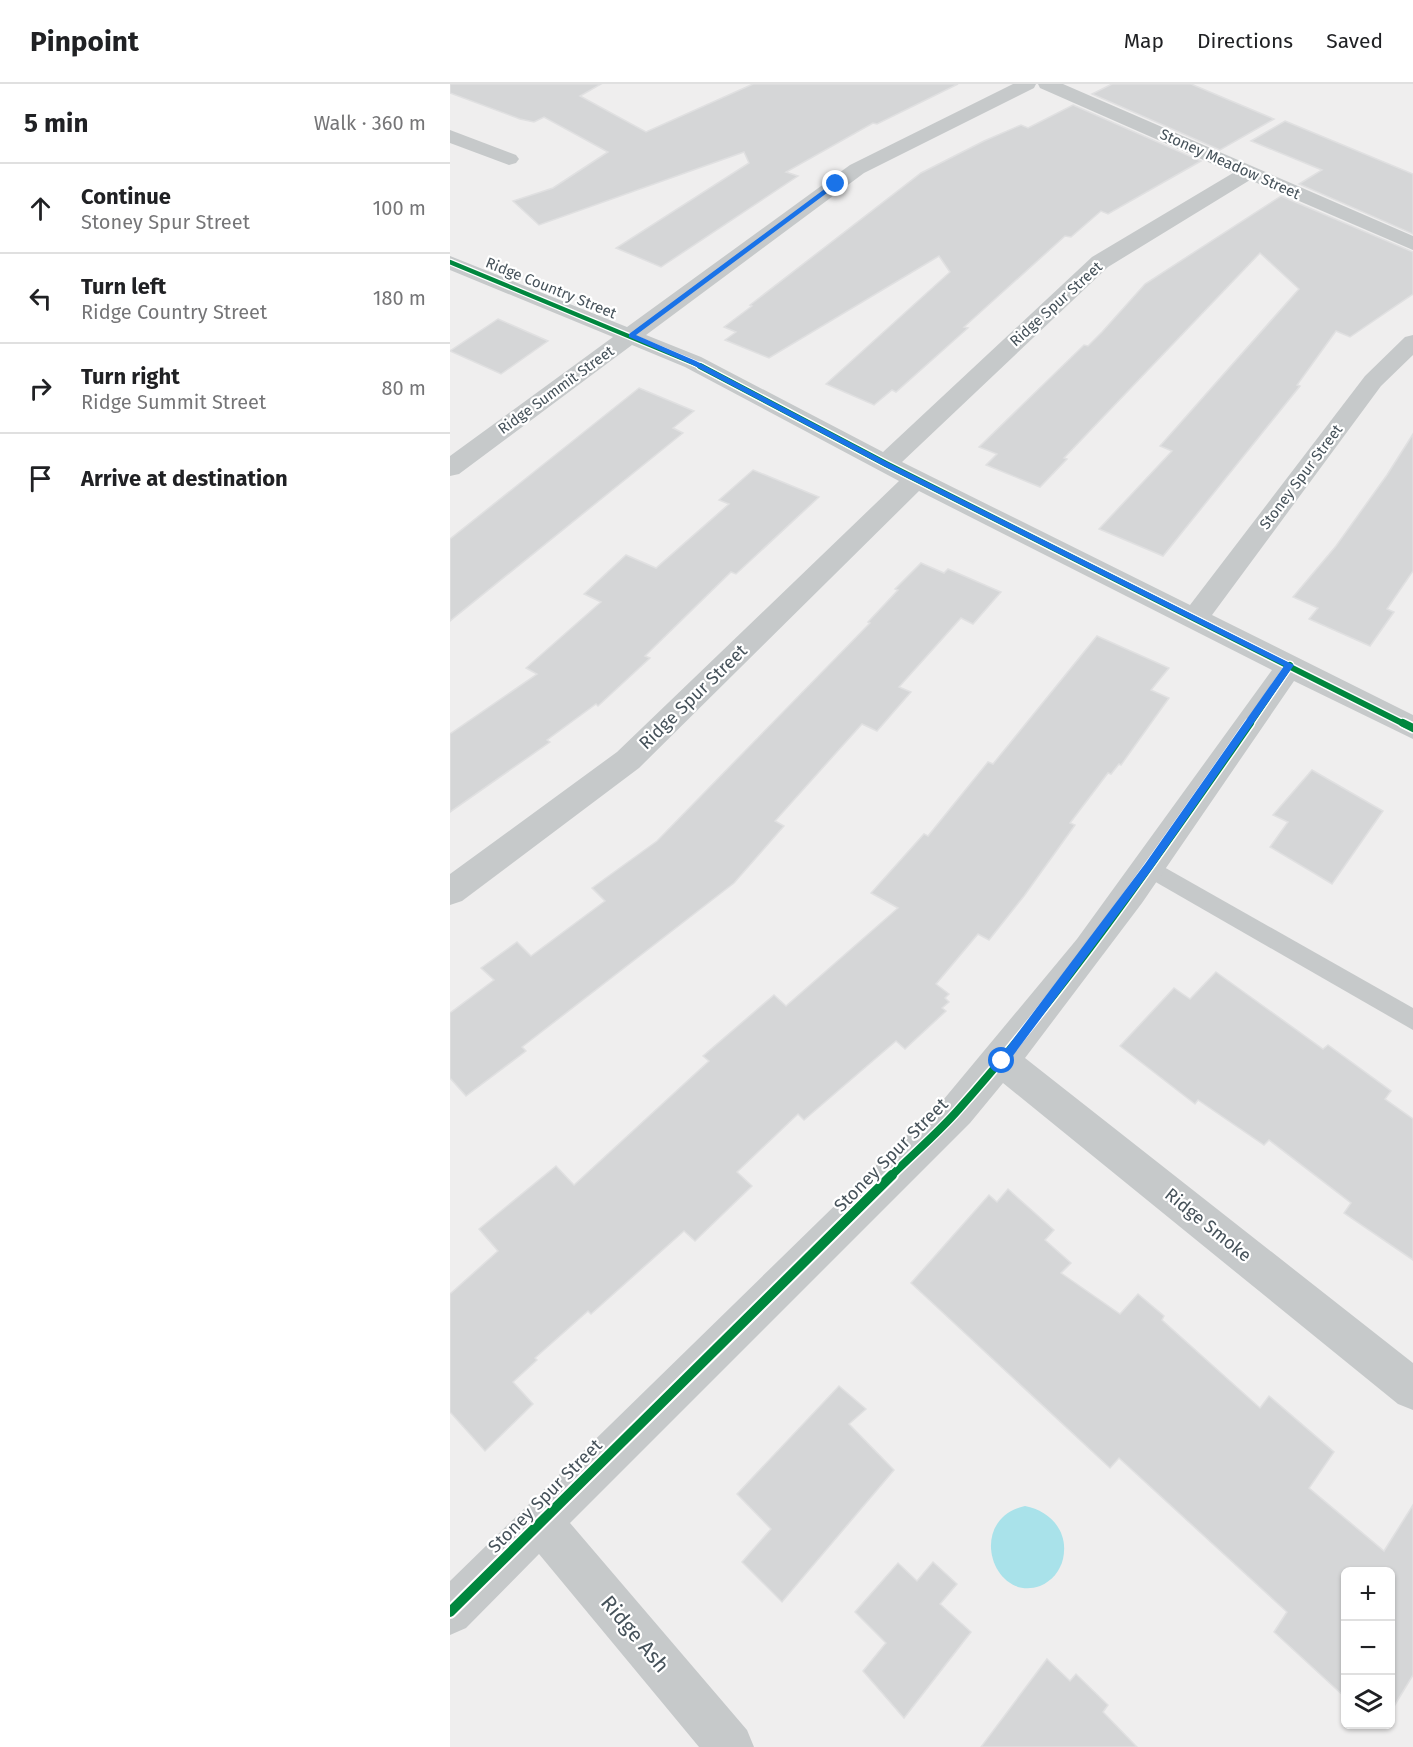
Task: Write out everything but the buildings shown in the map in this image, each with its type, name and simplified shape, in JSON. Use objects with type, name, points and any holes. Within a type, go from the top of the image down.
[{"type":"street","name":"Ridge Summit Street","points":[[450,468],[857,169],[1027,84]]},
{"type":"street","name":"Stoney Meadow Street","points":[[1047,84],[1413,244]]},
{"type":"street","points":[[450,136],[509,159]]},
{"type":"street","name":"Ridge Spur Street","points":[[886,465],[921,428],[1100,262],[1249,172]]},
{"type":"street","name":"Ridge Country Street","points":[[450,262],[693,362],[886,465],[1196,617],[1413,728]]},
{"type":"street","name":"Stoney Spur Street","points":[[1196,617],[1373,381],[1413,342]]},
{"type":"street","name":"Ridge Spur Street","points":[[450,892],[568,807],[628,760],[916,479]]},
{"type":"street","name":"Stoney Spur Street","points":[[450,1612],[957,1111],[1002,1061],[1148,867],[1290,665]]},
{"type":"street","name":"Ridge Smoke","points":[[1002,1061],[1413,1389]]},
{"type":"street","name":"Ridge Ash","points":[[540,1521],[730,1747]]},
{"type":"lane","points":[[1148,867],[1413,1020]]},
{"type":"water","points":[[1025,1506],[1043,1513],[1056,1524],[1064,1549],[1062,1563],[1052,1578],[1040,1586],[1023,1588],[1009,1582],[999,1572],[992,1557],[991,1542],[996,1526],[1007,1514]]},
{"type":"cycle path","points":[[450,262],[693,362],[886,464],[1413,728]]},
{"type":"cycle path","points":[[450,1612],[957,1111],[1003,1058],[1089,949],[1171,837],[1290,665]]},
{"type":"route","points":[[836,184],[631,335],[693,362],[886,465],[1290,665],[1148,867],[1045,1007],[1002,1061]]}]
